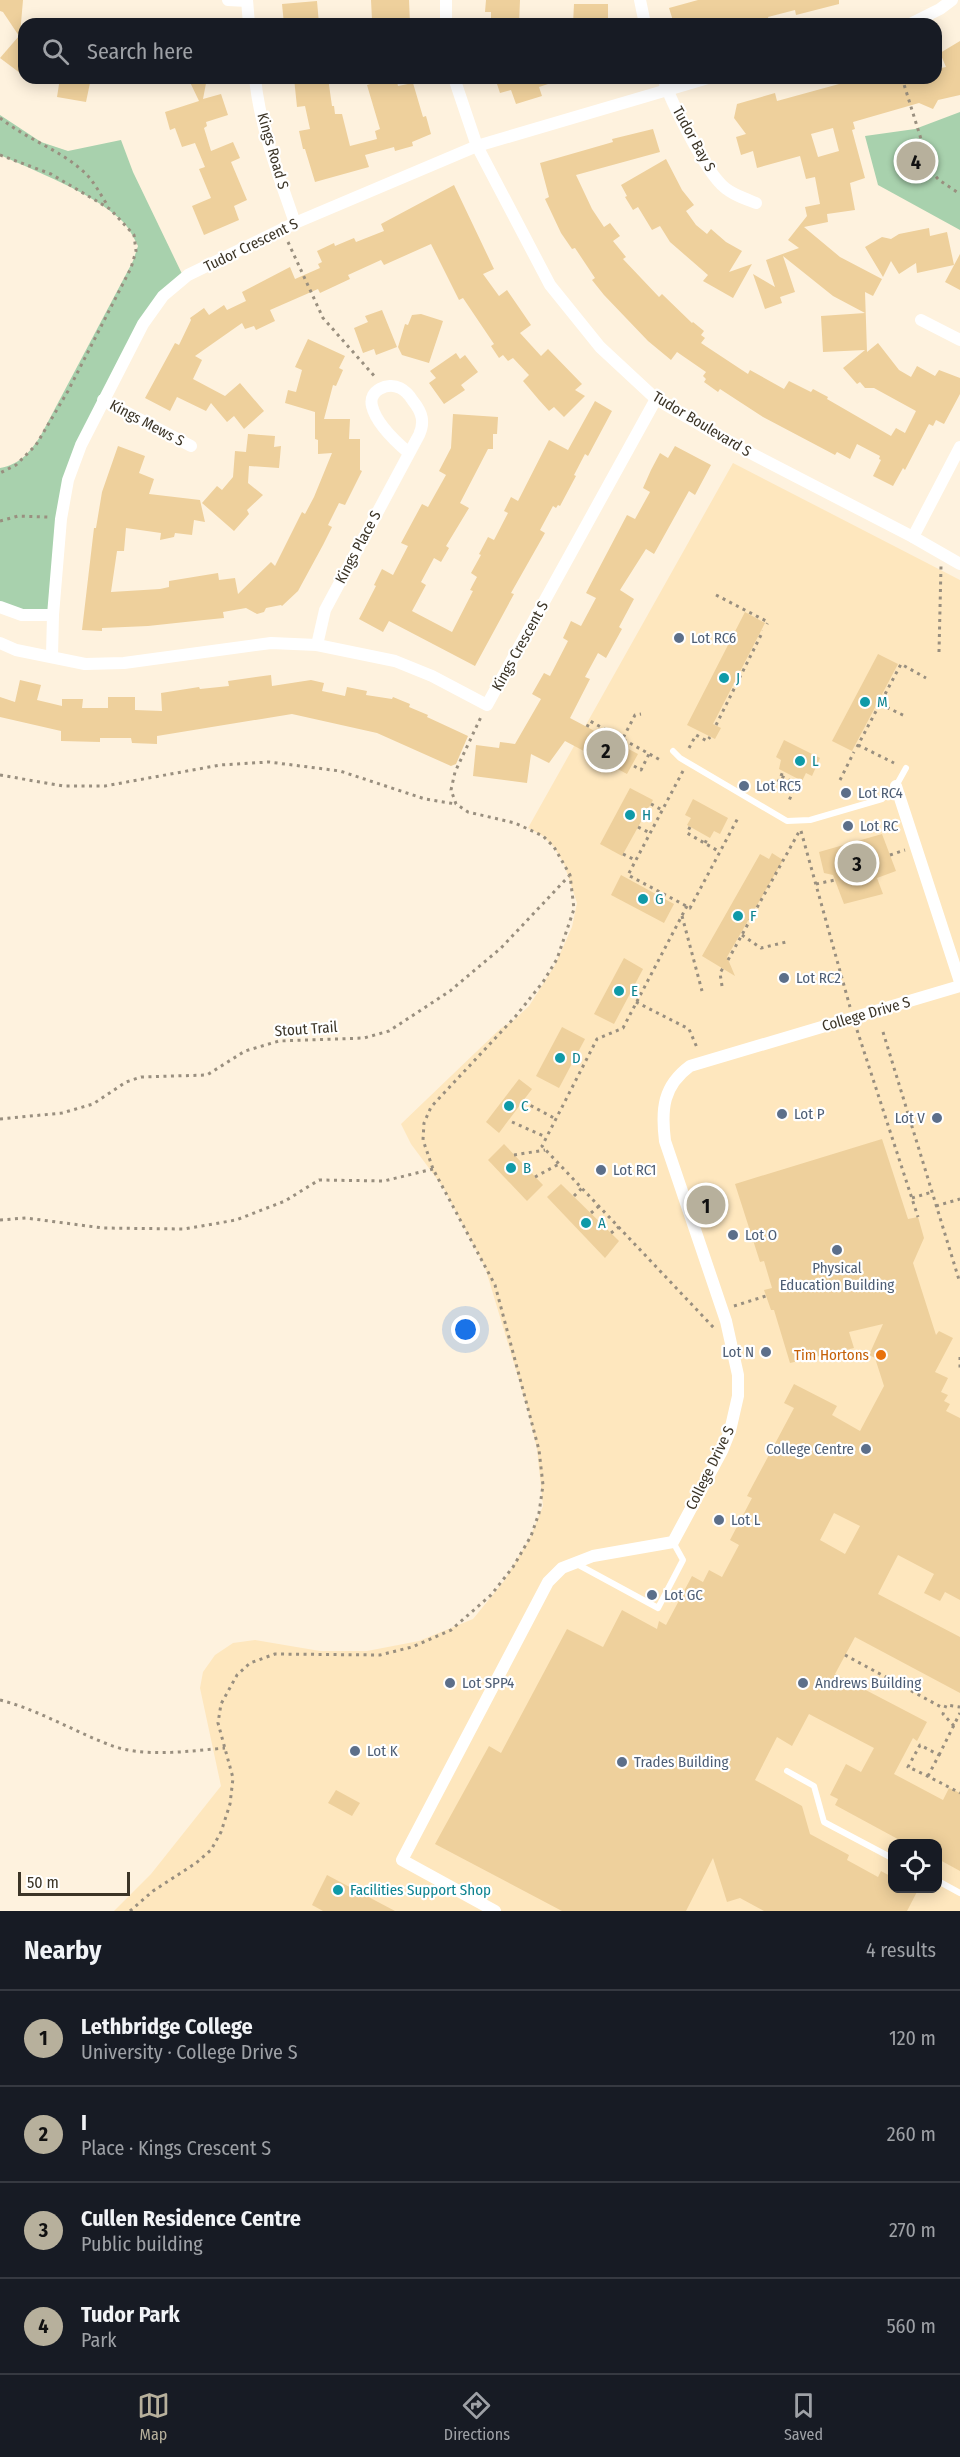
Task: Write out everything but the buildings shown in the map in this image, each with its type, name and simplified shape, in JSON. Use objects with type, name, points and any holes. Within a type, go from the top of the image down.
[{"type":"street","points":[[228,0],[247,1],[248,18]]},
{"type":"street","points":[[446,0],[446,18]]},
{"type":"street","points":[[640,0],[644,18]]},
{"type":"street","points":[[922,18],[952,0]]},
{"type":"street","name":"Kings Road S","points":[[256,84],[271,153],[295,223]]},
{"type":"street","name":"Tudor Boulevard S","points":[[456,84],[477,146],[550,285],[600,347],[656,399],[733,444],[913,537],[960,564]]},
{"type":"street","name":"Tudor Crescent S","points":[[52,656],[61,519],[68,480],[81,445],[142,324],[163,296],[188,275],[295,223],[477,146],[662,84]]},
{"type":"street","name":"Tudor Bay S","points":[[666,84],[706,163],[720,184],[756,203]]},
{"type":"street","points":[[921,320],[960,340]]},
{"type":"street","points":[[384,386],[374,395],[372,405],[381,422],[409,453]]},
{"type":"street","name":"Kings Place S","points":[[318,645],[325,610],[423,426],[419,409],[400,388],[384,386]]},
{"type":"street","name":"Kings Crescent S","points":[[0,643],[16,650],[85,664],[124,663],[271,643],[318,645],[395,661],[432,676],[487,705],[656,399]]},
{"type":"street","name":"Kings Mews S","points":[[103,400],[191,446]]},
{"type":"street","points":[[913,537],[960,447]]},
{"type":"street","points":[[0,607],[22,615],[53,615]]},
{"type":"street","points":[[896,786],[960,984]]},
{"type":"street","name":"College Drive S","points":[[673,1542],[722,1452],[730,1431],[738,1396],[738,1375],[726,1321],[665,1141],[663,1109],[672,1083],[690,1066],[960,984]]},
{"type":"street","points":[[487,1909],[402,1860],[548,1582],[562,1568],[593,1556],[673,1542]]},
{"type":"lane","points":[[673,751],[787,821],[810,820],[882,799],[896,786],[906,768]]},
{"type":"lane","points":[[574,1563],[658,1608],[682,1560],[673,1542]]},
{"type":"lane","points":[[787,1771],[814,1786],[824,1822],[888,1856]]},
{"type":"lane","points":[[942,1883],[960,1893]]},
{"type":"path","points":[[904,84],[931,171],[939,180],[960,194]]},
{"type":"path","points":[[0,118],[15,130],[64,156],[84,172],[95,184],[110,209],[134,235],[136,251],[131,268],[68,391],[36,444],[16,465],[0,473]]},
{"type":"path","points":[[0,155],[51,174],[110,209]]},
{"type":"path","points":[[282,229],[324,318],[384,386]]},
{"type":"path","points":[[0,521],[29,516],[61,519]]},
{"type":"path","points":[[939,652],[942,554]]},
{"type":"path","points":[[716,595],[768,622],[767,624]]},
{"type":"path","points":[[716,725],[763,631]]},
{"type":"path","points":[[894,763],[858,746],[901,664],[926,678]]},
{"type":"path","points":[[880,704],[905,716]]},
{"type":"path","points":[[456,804],[451,790],[455,772],[487,705]]},
{"type":"path","points":[[620,744],[635,715],[641,714]]},
{"type":"path","points":[[587,727],[590,721],[662,761]]},
{"type":"path","points":[[689,748],[696,735],[707,741],[710,737]]},
{"type":"path","points":[[840,780],[854,752]]},
{"type":"path","points":[[634,766],[641,770],[649,754]]},
{"type":"path","points":[[0,775],[63,786],[105,786],[220,765],[269,762],[340,771],[425,799],[456,804],[468,812],[515,823],[543,837],[554,847],[570,874],[574,909],[552,967],[515,1017],[431,1107],[424,1123],[423,1140],[433,1169],[495,1285],[539,1450],[543,1485],[539,1514],[531,1536],[513,1567],[491,1595],[451,1630],[412,1647],[380,1654],[275,1654],[250,1664],[237,1675],[221,1704],[218,1723],[233,1778],[230,1804],[221,1832],[211,1850],[196,1863],[153,1891],[130,1911]]},
{"type":"path","points":[[684,770],[627,876],[690,908],[739,816]]},
{"type":"path","points":[[778,782],[783,771]]},
{"type":"path","points":[[781,776],[796,784]]},
{"type":"path","points":[[788,803],[799,779]]},
{"type":"path","points":[[651,804],[663,810]]},
{"type":"path","points":[[799,821],[853,1017],[918,1217]]},
{"type":"path","points":[[638,827],[650,833]]},
{"type":"path","points":[[690,827],[687,833],[720,852]]},
{"type":"path","points":[[728,960],[801,829]]},
{"type":"path","points":[[705,843],[708,837]]},
{"type":"path","points":[[624,854],[636,861]]},
{"type":"path","name":"Stout Trail","points":[[0,1119],[62,1113],[93,1104],[126,1082],[141,1077],[207,1075],[245,1051],[279,1041],[364,1038],[389,1031],[450,992],[501,948],[570,874]]},
{"type":"path","points":[[816,884],[835,880]]},
{"type":"path","points":[[644,1253],[542,1146],[597,1039],[623,1028],[687,906]]},
{"type":"path","points":[[682,916],[702,991]]},
{"type":"path","points":[[742,935],[761,948],[786,942]]},
{"type":"path","points":[[722,986],[720,973],[723,968]]},
{"type":"path","points":[[636,1002],[689,1029],[703,1062]]},
{"type":"path","points":[[883,1032],[960,1283]]},
{"type":"path","points":[[524,1102],[556,1119]]},
{"type":"path","points":[[512,1122],[547,1138]]},
{"type":"path","points":[[514,1155],[546,1150]]},
{"type":"path","points":[[535,1177],[559,1164]]},
{"type":"path","points":[[0,1220],[26,1218],[103,1228],[184,1230],[236,1220],[285,1201],[319,1180],[384,1181],[433,1169]]},
{"type":"path","points":[[574,1196],[582,1188]]},
{"type":"path","points":[[912,1198],[932,1192]]},
{"type":"path","points":[[936,1206],[960,1199]]},
{"type":"path","points":[[591,1213],[599,1206]]},
{"type":"path","points":[[611,1233],[619,1227]]},
{"type":"path","points":[[960,1357],[960,1371]]},
{"type":"path","points":[[845,1655],[943,1708]]},
{"type":"path","points":[[0,1700],[27,1707],[112,1746],[162,1753],[225,1748]]},
{"type":"path","points":[[943,1708],[946,1705],[960,1707]]},
{"type":"path","points":[[943,1708],[943,1714],[954,1726]]},
{"type":"path","points":[[928,1776],[960,1713]]},
{"type":"path","points":[[939,1755],[920,1745],[909,1767],[960,1792]]},
{"type":"shaded area","points":[[733,463],[960,580],[960,1911],[114,1911],[151,1874],[221,1786],[200,1688],[203,1672],[215,1655],[233,1643],[255,1640],[320,1651],[367,1651],[419,1641],[473,1619],[504,1581],[529,1540],[543,1506],[537,1449],[528,1410],[485,1267],[443,1187],[411,1144],[401,1124],[500,1029],[529,1006],[555,965],[572,927],[577,903],[564,864],[554,847],[543,836],[528,828]]},
{"type":"green space","points":[[960,112],[960,230],[878,185],[865,136],[915,129]]},
{"type":"green space","points":[[0,115],[41,142],[68,151],[121,140],[133,172],[184,278],[163,296],[68,480],[53,615],[0,607],[0,468],[14,464],[24,456],[41,435],[133,261],[138,246],[123,222],[108,209],[63,183],[0,155]]},
{"type":"place","name":"Tudor Park","points":[[916,161]]},
{"type":"place","name":"Lot RC6","points":[[679,638]]},
{"type":"place","name":"J","points":[[724,678]]},
{"type":"place","name":"M","points":[[865,702]]},
{"type":"place","name":"I","points":[[606,750]]},
{"type":"place","name":"L","points":[[800,761]]},
{"type":"place","name":"Lot RC5","points":[[744,786]]},
{"type":"place","name":"Lot RC4","points":[[846,793]]},
{"type":"place","name":"H","points":[[630,815]]},
{"type":"place","name":"Lot RC","points":[[848,826]]},
{"type":"place","name":"Cullen Residence Centre","points":[[857,863]]},
{"type":"place","name":"G","points":[[643,899]]},
{"type":"place","name":"F","points":[[738,916]]},
{"type":"place","name":"Lot RC2","points":[[784,978]]},
{"type":"place","name":"E","points":[[619,991]]},
{"type":"place","name":"D","points":[[560,1058]]},
{"type":"place","name":"C","points":[[509,1106]]},
{"type":"place","name":"Lot P","points":[[782,1114]]},
{"type":"place","name":"Lot V","points":[[937,1118]]},
{"type":"place","name":"B","points":[[511,1168]]},
{"type":"place","name":"Lot RC1","points":[[601,1170]]},
{"type":"place","name":"Lethbridge College","points":[[706,1205]]},
{"type":"place","name":"A","points":[[586,1223]]},
{"type":"place","name":"Lot O","points":[[733,1235]]},
{"type":"place","name":"Physical Education Building","points":[[837,1250]]},
{"type":"place","name":"Lot N","points":[[766,1352]]},
{"type":"place","name":"Tim Hortons","points":[[881,1355]]},
{"type":"place","name":"College Centre","points":[[866,1449]]},
{"type":"place","name":"Lot L","points":[[719,1520]]},
{"type":"place","name":"Lot GC","points":[[652,1595]]},
{"type":"place","name":"Lot SPP4","points":[[450,1683]]},
{"type":"place","name":"Andrews Building","points":[[803,1683]]},
{"type":"place","name":"Lot K","points":[[355,1751]]},
{"type":"place","name":"Trades Building","points":[[622,1762]]},
{"type":"place","name":"Facilities Support Shop","points":[[338,1890]]}]
